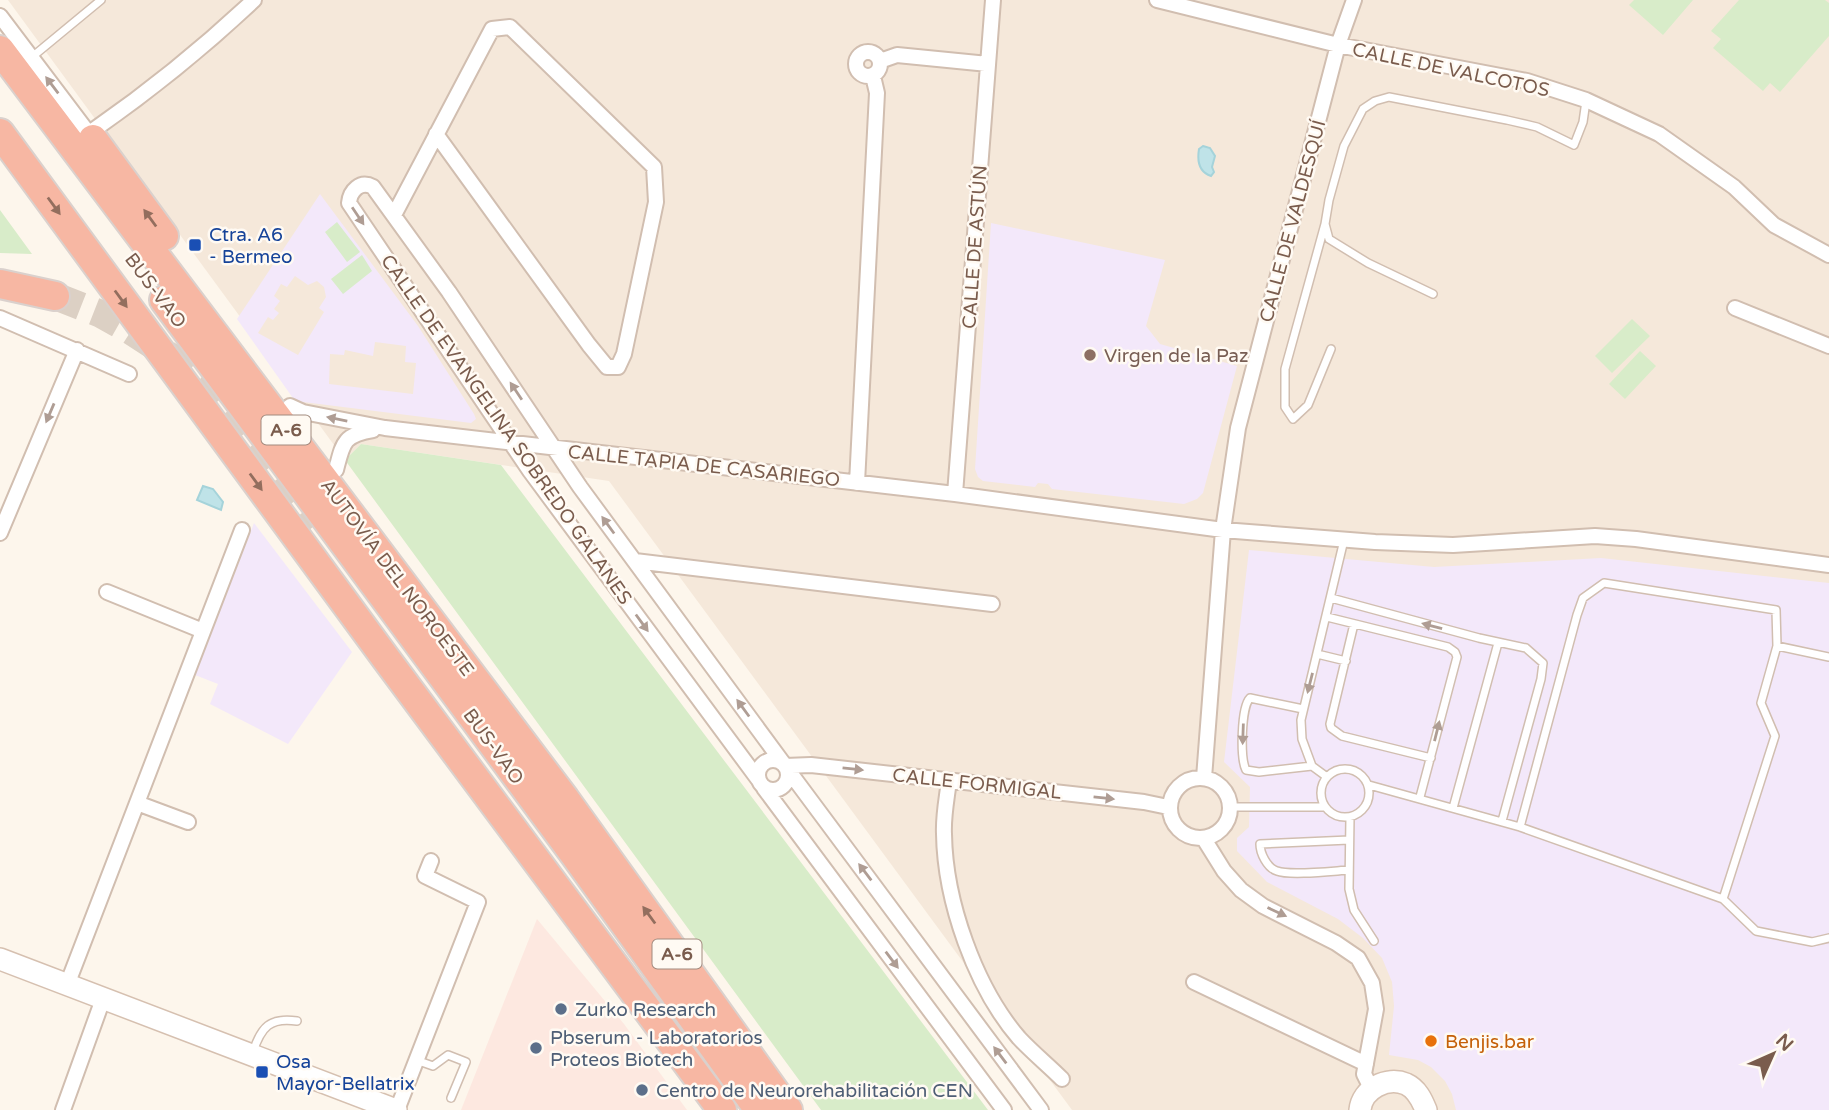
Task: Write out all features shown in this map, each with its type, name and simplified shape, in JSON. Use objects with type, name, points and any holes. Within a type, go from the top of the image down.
[{"type":"highway","name":"AUTOVÍA DEL NOROESTE","points":[[0,50],[565,799],[788,1110]]},
{"type":"highway","name":"BUS-VAO","points":[[0,81],[326,517],[759,1110]]},
{"type":"highway","name":"A-6","points":[[0,133],[722,1110]]},
{"type":"highway","points":[[93,139],[537,743],[565,799]]},
{"type":"highway","points":[[0,284],[55,296]]},
{"type":"highway","points":[[313,527],[745,1110]]},
{"type":"highway","points":[[387,660],[500,837],[704,1110]]},
{"type":"street","points":[[93,139],[95,129],[214,37],[254,0]]},
{"type":"street","name":"CALLE DE ASTÚN","points":[[955,494],[993,0]]},
{"type":"street","name":"CALLE DE VALCOTOS","points":[[1157,0],[1338,45],[1527,81],[1586,100],[1659,134],[1734,187],[1774,225],[1829,255]]},
{"type":"street","name":"CALLE DE VALDESQUÍ","points":[[1205,778],[1223,530],[1238,428],[1338,45],[1354,0]]},
{"type":"street","points":[[0,16],[93,139]]},
{"type":"street","points":[[394,215],[436,134],[492,29],[510,27],[654,167],[656,202],[624,354],[618,367],[607,367],[595,352],[436,134]]},
{"type":"street","name":"CALLE TAPIA DE CASARIEGO","points":[[857,483],[877,93],[873,76],[860,74],[856,61],[866,52],[875,54],[880,61],[897,55],[988,64]]},
{"type":"street","points":[[873,76],[879,70],[880,61]]},
{"type":"street","name":"CALLE DE EVANGELINA SOBREDO GALANES","points":[[1004,1110],[512,443],[349,203],[350,195],[360,185],[368,184],[373,187],[394,215],[553,448],[1041,1110]]},
{"type":"street","points":[[1735,309],[1829,346]]},
{"type":"street","points":[[0,318],[129,374]]},
{"type":"street","points":[[0,533],[77,350]]},
{"type":"street","name":"CALLE TAPIA DE CASARIEGO","points":[[290,407],[385,428],[955,494],[1223,530],[1343,540],[1453,545],[1595,536],[1829,565]]},
{"type":"street","name":"CALLE TAPIA DE CASARIEGO","points":[[336,470],[340,450],[350,437],[358,432],[385,428]]},
{"type":"street","points":[[67,985],[242,530]]},
{"type":"street","points":[[635,561],[992,604]]},
{"type":"street","points":[[107,592],[203,631]]},
{"type":"street","points":[[774,760],[785,766],[788,780],[782,788],[773,790],[761,783],[759,769],[765,762],[774,760]]},
{"type":"street","name":"CALLE FORMIGAL","points":[[785,766],[811,765],[1144,802],[1168,807]]},
{"type":"street","points":[[1205,778],[1221,786],[1231,807],[1220,831],[1209,839],[1194,839],[1174,826],[1168,807],[1175,789],[1188,779],[1205,778]]},
{"type":"street","points":[[949,780],[944,833],[950,888],[963,938],[987,990],[1018,1037],[1062,1079]]},
{"type":"street","points":[[137,803],[188,822]]},
{"type":"street","points":[[1204,838],[1224,871],[1241,890],[1263,906],[1336,943],[1358,958],[1372,984],[1376,1009],[1364,1074],[1362,1104]]},
{"type":"street","points":[[0,959],[372,1106],[397,1110],[478,902],[425,876],[431,861]]},
{"type":"street","points":[[1194,982],[1366,1065]]},
{"type":"street","points":[[63,1110],[103,999]]},
{"type":"street","points":[[1362,1104],[1390,1082],[1406,1084],[1419,1094],[1426,1110]]},
{"type":"lane","points":[[31,58],[101,0]]},
{"type":"lane","points":[[1331,349],[1308,405],[1293,419],[1285,407],[1285,369],[1344,146],[1363,108],[1389,97],[1401,99],[1537,127],[1574,145],[1583,122],[1586,100]]},
{"type":"lane","points":[[1325,224],[1329,239],[1368,263],[1433,294]]},
{"type":"lane","points":[[1328,777],[1312,766],[1302,740],[1300,720],[1327,617],[1343,540]]},
{"type":"lane","points":[[1520,827],[1583,598],[1604,583],[1776,610],[1777,646],[1761,704],[1775,736],[1723,899]]},
{"type":"lane","points":[[1331,598],[1498,643],[1526,648],[1543,663],[1502,821]]},
{"type":"lane","points":[[1327,617],[1448,647],[1455,652],[1457,657],[1420,797]]},
{"type":"lane","points":[[1354,624],[1331,728],[1342,736],[1431,758]]},
{"type":"lane","points":[[1453,807],[1498,643]]},
{"type":"lane","points":[[1777,646],[1829,657]]},
{"type":"lane","points":[[1318,654],[1346,661]]},
{"type":"lane","points":[[1303,709],[1250,698],[1246,701],[1242,761],[1246,770],[1259,772],[1312,766]]},
{"type":"lane","points":[[1348,768],[1360,773],[1368,785],[1369,799],[1363,811],[1350,817],[1336,816],[1325,807],[1321,794],[1324,780],[1334,771],[1348,768]]},
{"type":"lane","points":[[1368,785],[1502,821],[1723,899],[1756,931],[1812,942],[1829,938]]},
{"type":"lane","points":[[1231,807],[1325,807]]},
{"type":"lane","points":[[1350,817],[1349,889],[1354,910],[1374,941]]},
{"type":"lane","points":[[1349,839],[1260,844],[1260,851],[1278,872],[1349,870]]},
{"type":"lane","points":[[251,1056],[257,1038],[267,1026],[284,1019],[297,1021]]},
{"type":"lane","points":[[416,1060],[433,1066],[448,1055],[466,1062],[451,1098]]},
{"type":"shaded area","points":[[8,0],[1829,0],[1829,1110],[1072,1110],[609,481],[361,444],[345,460]]},
{"type":"shaded area","points":[[320,194],[418,326],[476,419],[471,423],[295,401],[237,319]],"holes":[[[295,276],[308,285],[317,281],[324,287],[326,297],[319,308],[324,312],[298,355],[258,333],[268,317],[273,320],[279,313],[274,309],[280,301],[274,296],[281,284],[287,287]],[[375,342],[406,346],[405,362],[416,363],[413,394],[329,384],[330,354],[344,355],[345,350],[373,356]]]},
{"type":"shaded area","name":"Virgen de la Paz","points":[[991,223],[1165,260],[1146,326],[1160,344],[1237,366],[1203,493],[1197,499],[1184,504],[1052,489],[1048,484],[1038,483],[1035,487],[983,481],[978,477],[975,469]]},
{"type":"shaded area","points":[[254,523],[352,652],[288,744],[210,704],[218,684],[195,675]]},
{"type":"shaded area","points":[[1249,550],[1434,567],[1601,558],[1829,583],[1829,1110],[1456,1110],[1445,1081],[1431,1067],[1418,1060],[1389,1055],[1394,1006],[1392,982],[1382,958],[1363,938],[1338,919],[1267,882],[1237,851],[1237,838],[1249,827],[1250,787],[1224,762]]},
{"type":"shaded area","points":[[537,919],[624,1024],[687,1110],[461,1110]]},
{"type":"green space","points":[[1634,0],[1693,0],[1663,35],[1629,5]]},
{"type":"green space","points":[[1739,0],[1825,0],[1829,3],[1829,36],[1780,92],[1770,83],[1763,91],[1713,48],[1721,39],[1711,31]]},
{"type":"green space","points":[[0,210],[32,254],[0,253]]},
{"type":"green space","points":[[337,222],[360,252],[347,262],[325,232]]},
{"type":"green space","points":[[362,255],[372,271],[343,294],[331,279]]},
{"type":"green space","points":[[1632,319],[1650,336],[1612,373],[1595,356]]},
{"type":"green space","points":[[1640,351],[1656,366],[1625,399],[1609,384]]},
{"type":"green space","points":[[361,444],[501,465],[988,1110],[821,1110],[345,460]]},
{"type":"water","points":[[1203,146],[1210,148],[1215,156],[1212,167],[1214,172],[1211,176],[1200,166],[1199,149]]},
{"type":"water","points":[[203,486],[213,489],[223,502],[221,510],[197,500]]},
{"type":"tunnel","points":[[55,296],[101,314],[131,331],[171,357],[209,391],[313,527]]},
{"type":"place","name":"Ctra. A6 - Bermeo","points":[[195,245]]},
{"type":"place","name":"Virgen de la Paz","points":[[1090,355]]},
{"type":"place","name":"Zurko Research","points":[[561,1009]]},
{"type":"place","name":"Benjis.bar","points":[[1431,1041]]},
{"type":"place","name":"Pbserum - Laboratorios Proteos Biotech","points":[[536,1048]]},
{"type":"place","name":"Osa Mayor-Bellatrix","points":[[262,1072]]},
{"type":"place","name":"Centro de Neurorehabilitación CEN","points":[[642,1090]]}]
